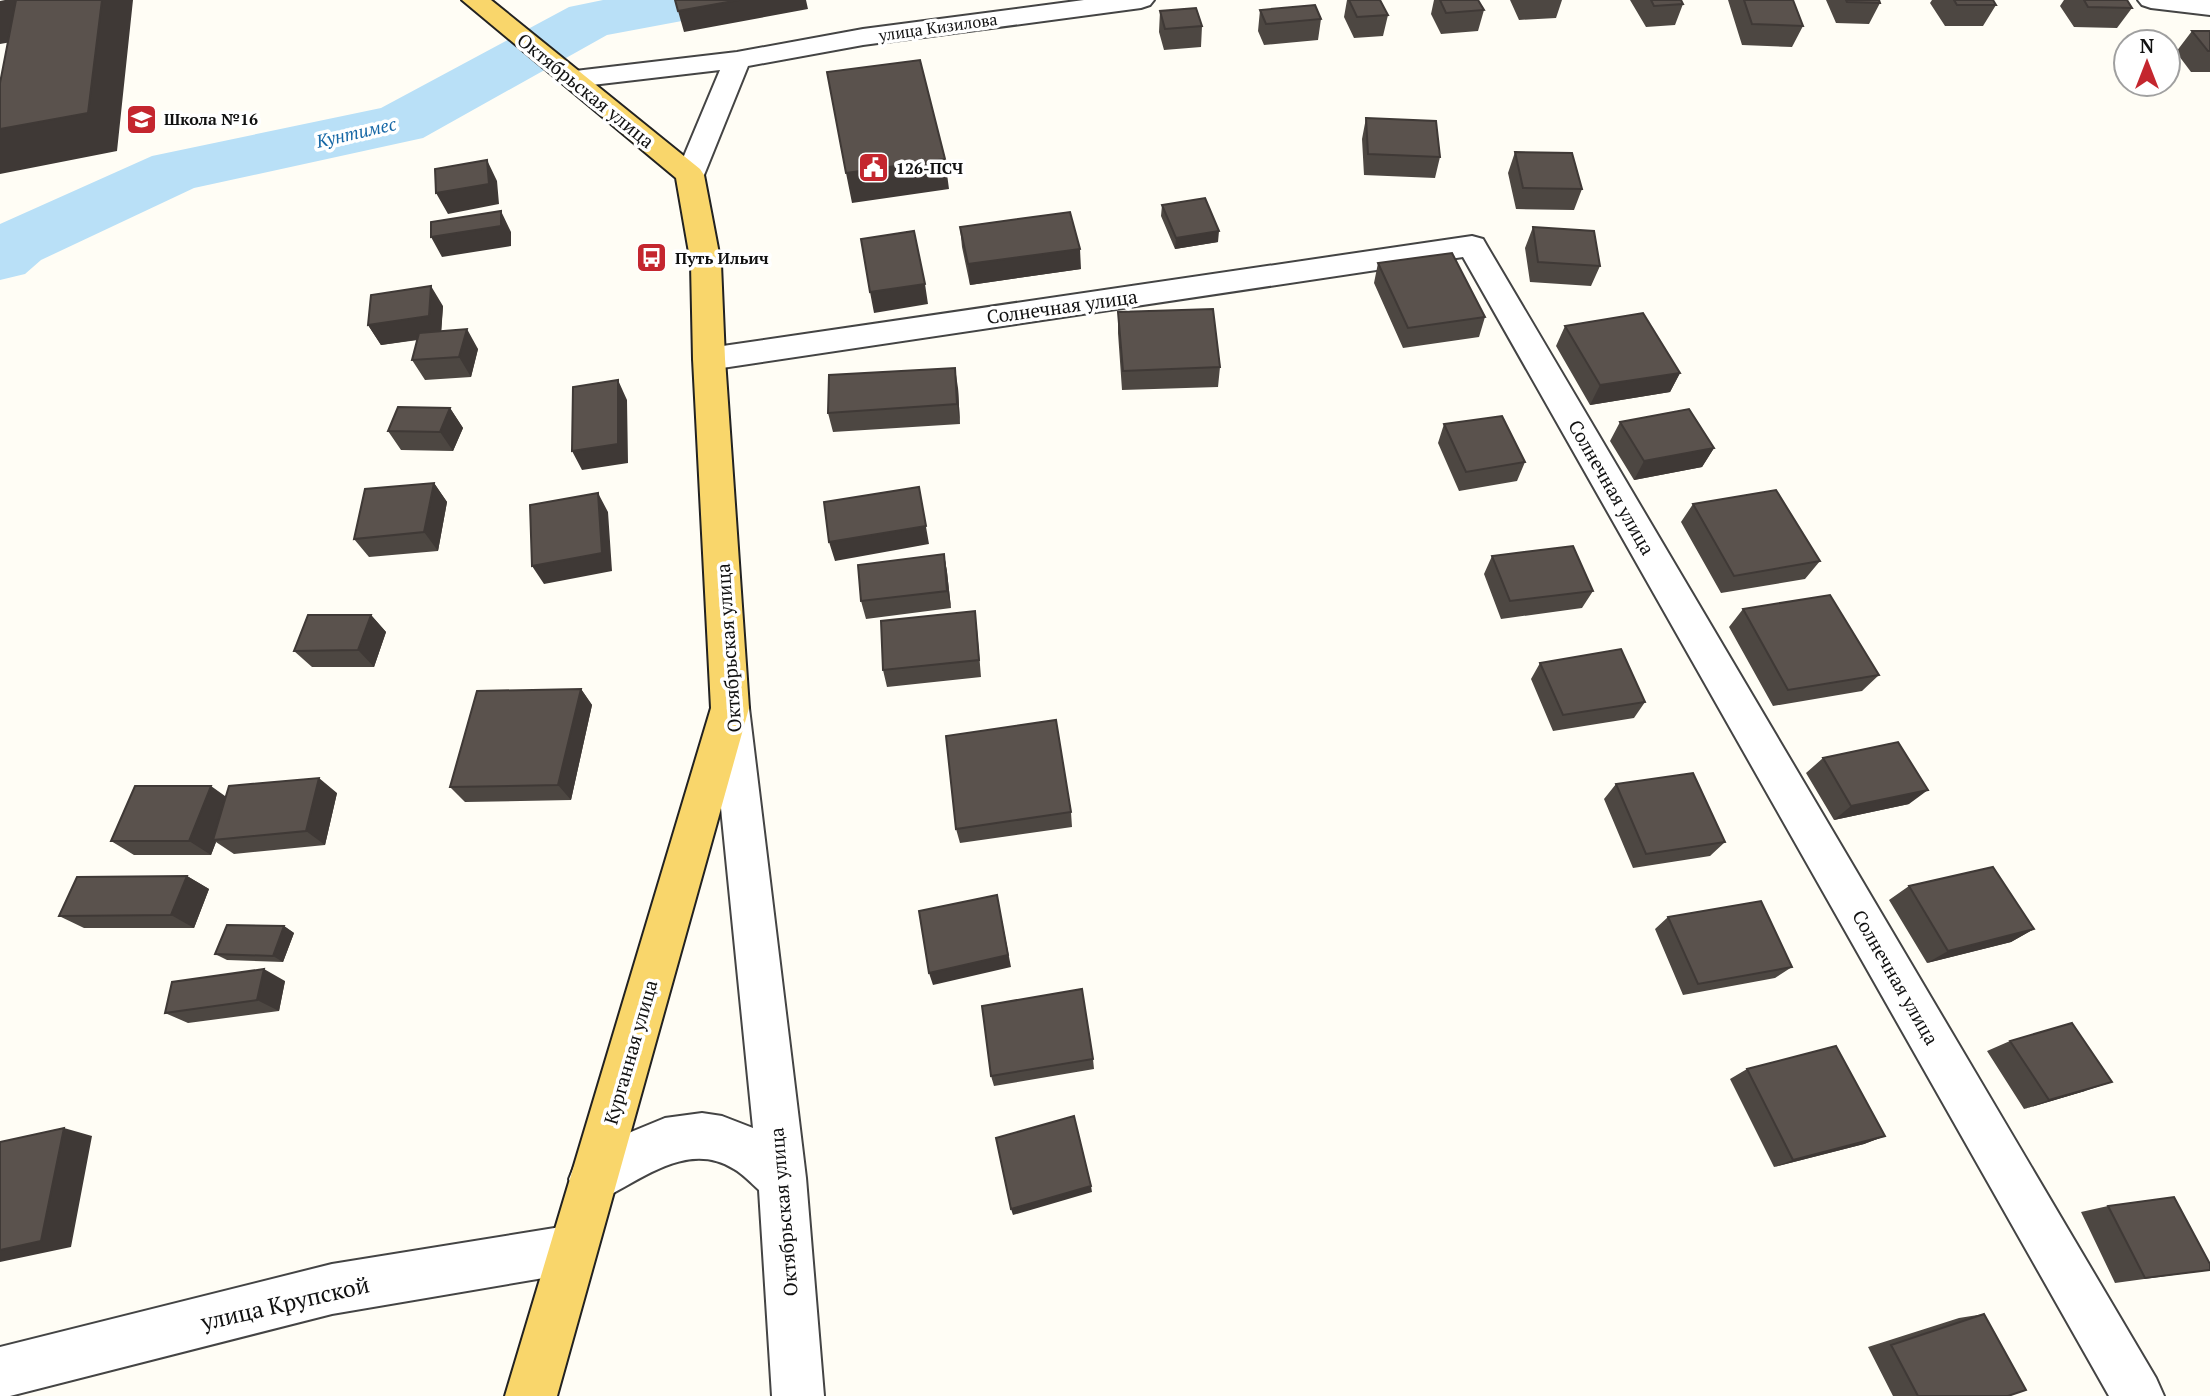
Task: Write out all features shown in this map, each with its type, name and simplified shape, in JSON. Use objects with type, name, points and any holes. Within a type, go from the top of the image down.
[{"type":"main road","name":"Октябрьская улица","points":[[475,0],[575,79],[690,176],[706,264],[709,359],[730,708]]},
{"type":"main road","name":"Курганная улица","points":[[531,1396],[730,708]]},
{"type":"street","name":"улица Кизилова","points":[[575,79],[737,60],[863,37],[1141,0]]},
{"type":"street","points":[[2151,0],[2210,7]]},
{"type":"street","points":[[690,176],[737,60]]},
{"type":"street","name":"Солнечная улица","points":[[709,359],[1472,246],[2138,1396]]},
{"type":"street","name":"Октябрьская улица","points":[[730,708],[782,1178],[798,1396]]},
{"type":"street","points":[[593,1179],[657,1142],[699,1135],[745,1148],[782,1178]]},
{"type":"street","name":"улица Крупской","points":[[0,1373],[332,1289],[573,1249]]},
{"type":"building","points":[[16,0],[102,0],[88,113],[0,129],[0,83]]},
{"type":"building","points":[[675,0],[739,0],[678,11]]},
{"type":"building","points":[[1349,0],[1380,0],[1388,15],[1357,17]]},
{"type":"building","points":[[1440,0],[1478,0],[1484,10],[1446,13]]},
{"type":"building","points":[[1651,0],[1681,0],[1683,4],[1654,6]]},
{"type":"building","points":[[1744,0],[1793,0],[1803,26],[1752,24]]},
{"type":"building","points":[[1846,0],[1879,0],[1880,3],[1847,2]]},
{"type":"building","points":[[1954,0],[1993,0],[1996,5],[1957,5]]},
{"type":"building","points":[[2084,0],[2127,0],[2132,8],[2088,7]]},
{"type":"building","points":[[1315,5],[1321,19],[1266,24],[1260,10]]},
{"type":"building","points":[[1196,8],[1202,26],[1165,29],[1160,11]]},
{"type":"building","points":[[2192,31],[2210,31],[2210,51],[2208,51]]},
{"type":"building","points":[[920,60],[945,159],[846,173],[827,72]]},
{"type":"building","points":[[1366,118],[1436,121],[1440,157],[1368,154]]},
{"type":"building","points":[[1515,152],[1572,153],[1582,189],[1523,188]]},
{"type":"building","points":[[487,160],[489,184],[436,193],[435,169]]},
{"type":"building","points":[[1205,198],[1219,231],[1176,238],[1162,205]]},
{"type":"building","points":[[501,211],[501,226],[431,237],[431,222]]},
{"type":"building","points":[[1070,212],[1080,249],[968,264],[960,227]]},
{"type":"building","points":[[1533,227],[1594,231],[1600,266],[1538,262]]},
{"type":"building","points":[[914,231],[925,284],[870,292],[861,239]]},
{"type":"building","points":[[1452,253],[1485,317],[1408,328],[1378,263]]},
{"type":"building","points":[[431,286],[429,316],[368,325],[371,295]]},
{"type":"building","points":[[1213,309],[1220,367],[1123,371],[1118,312]]},
{"type":"building","points":[[1643,313],[1680,373],[1600,385],[1565,326]]},
{"type":"building","points":[[467,329],[459,357],[412,360],[419,333]]},
{"type":"building","points":[[955,368],[957,404],[828,413],[829,375]]},
{"type":"building","points":[[618,380],[618,444],[572,451],[573,387]]},
{"type":"building","points":[[398,407],[450,408],[440,432],[388,431]]},
{"type":"building","points":[[1689,409],[1714,448],[1644,461],[1620,422]]},
{"type":"building","points":[[1502,416],[1525,462],[1466,472],[1444,424]]},
{"type":"building","points":[[434,483],[424,532],[354,539],[365,489]]},
{"type":"building","points":[[919,487],[926,526],[829,542],[824,502]]},
{"type":"building","points":[[1776,490],[1820,561],[1734,576],[1693,504]]},
{"type":"building","points":[[598,493],[602,553],[532,566],[530,505]]},
{"type":"building","points":[[1573,546],[1593,591],[1510,601],[1492,556]]},
{"type":"building","points":[[944,554],[947,591],[861,601],[858,565]]},
{"type":"building","points":[[1830,595],[1879,675],[1788,690],[1743,609]]},
{"type":"building","points":[[975,611],[979,660],[883,670],[881,621]]},
{"type":"building","points":[[308,615],[371,615],[358,650],[294,651]]},
{"type":"building","points":[[1621,649],[1645,702],[1563,715],[1540,663]]},
{"type":"building","points":[[581,689],[558,785],[450,787],[477,691]]},
{"type":"building","points":[[1056,720],[1071,812],[956,829],[946,736]]},
{"type":"building","points":[[1898,742],[1928,790],[1851,806],[1823,758]]},
{"type":"building","points":[[1693,773],[1725,842],[1646,854],[1616,784]]},
{"type":"building","points":[[319,778],[306,831],[213,840],[229,786]]},
{"type":"building","points":[[135,786],[211,786],[189,841],[111,841]]},
{"type":"building","points":[[1993,867],[2034,929],[1948,951],[1909,886]]},
{"type":"building","points":[[187,876],[171,915],[59,916],[77,877]]},
{"type":"building","points":[[997,895],[1008,955],[929,973],[919,911]]},
{"type":"building","points":[[1761,901],[1792,967],[1698,984],[1668,917]]},
{"type":"building","points":[[227,925],[284,926],[273,956],[215,954]]},
{"type":"building","points":[[264,969],[257,1000],[165,1013],[172,982]]},
{"type":"building","points":[[1082,989],[1093,1059],[991,1076],[982,1006]]},
{"type":"building","points":[[2072,1023],[2112,1082],[2049,1100],[2010,1041]]},
{"type":"building","points":[[1836,1046],[1885,1136],[1793,1160],[1747,1069]]},
{"type":"building","points":[[1074,1116],[1091,1186],[1011,1209],[996,1138]]},
{"type":"building","points":[[64,1128],[41,1241],[0,1250],[0,1142]]},
{"type":"building","points":[[2174,1197],[2210,1264],[2210,1270],[2145,1278],[2108,1206]]},
{"type":"building","points":[[1984,1314],[2026,1390],[2008,1396],[1918,1396],[1891,1345]]},
{"type":"waterway","name":"Кунтимес","points":[[0,257],[16,244],[175,171],[400,124],[590,20],[709,0]]},
{"type":"place","name":"Школа №16","points":[[141,119]]},
{"type":"place","name":"126-ПСЧ","points":[[873,168]]},
{"type":"place","name":"Путь Ильич","points":[[652,258]]}]
